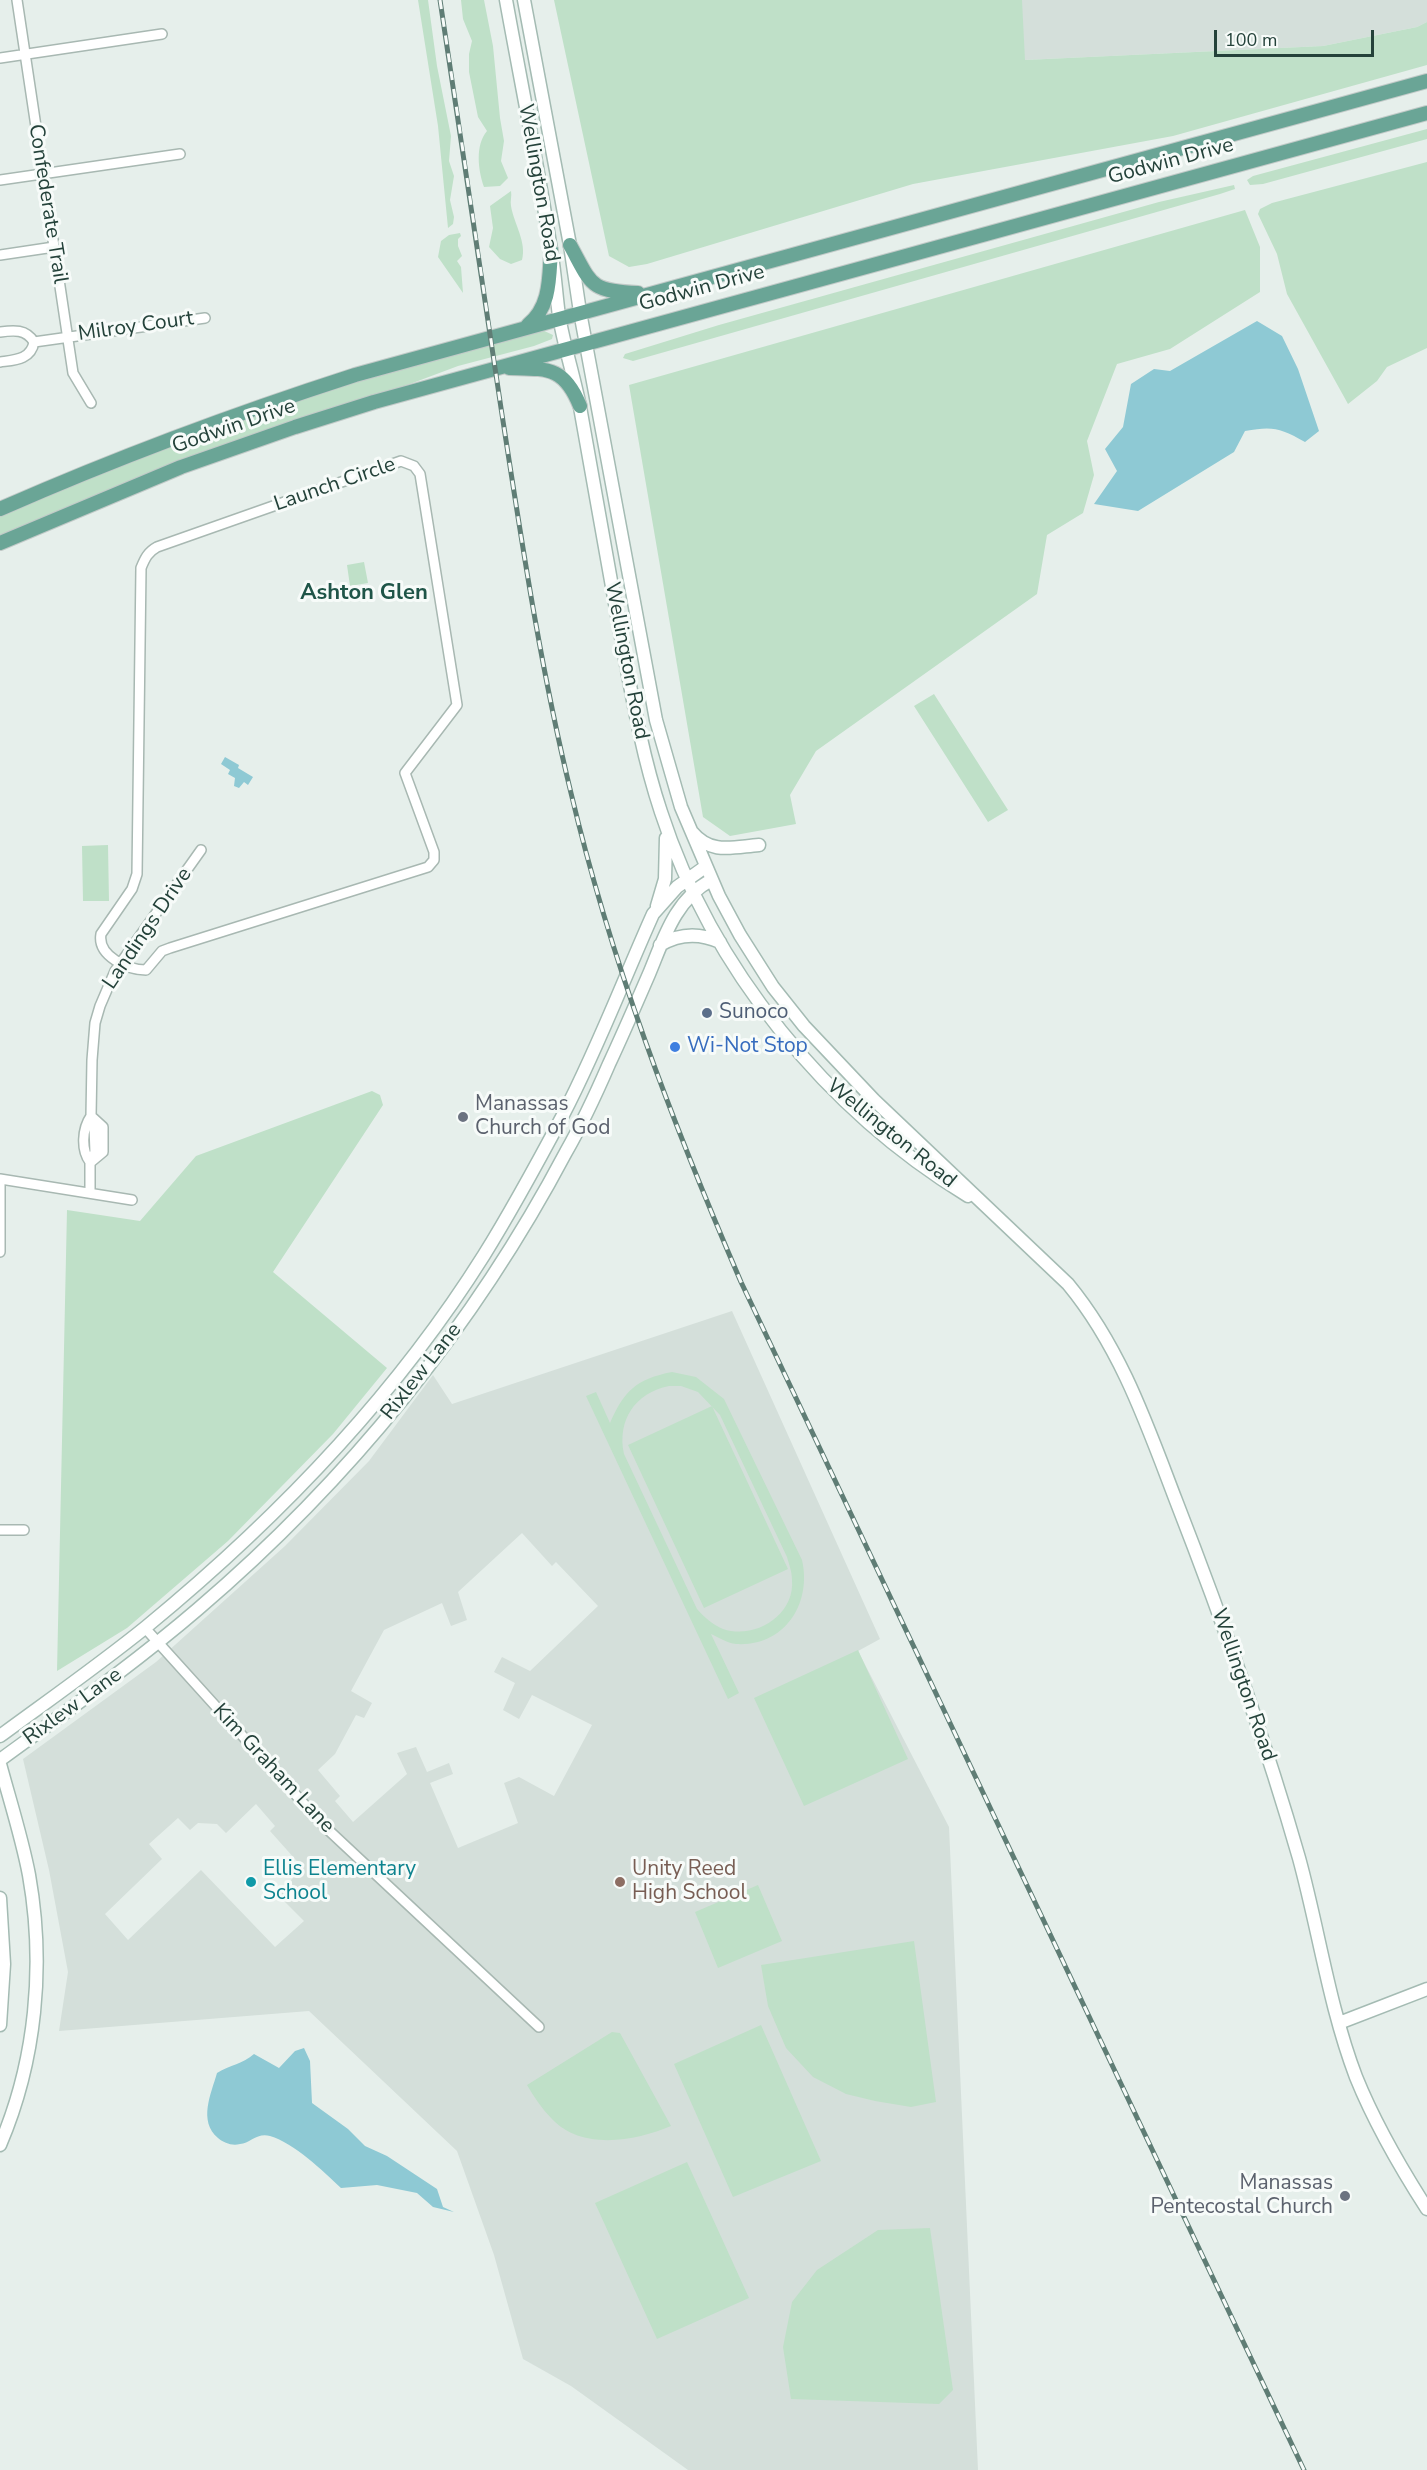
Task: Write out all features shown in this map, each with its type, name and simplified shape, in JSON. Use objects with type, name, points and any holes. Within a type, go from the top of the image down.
[{"type":"main road","name":"Wellington Road","points":[[506,0],[551,250],[560,318],[580,406],[638,730],[661,813],[693,891],[720,942],[770,1017],[798,1053],[839,1095],[923,1165],[982,1204]]},
{"type":"main road","name":"Wellington Road","points":[[524,0],[656,720],[667,764],[689,829],[711,880],[746,944],[774,987],[804,1026],[831,1057],[982,1204],[1046,1261],[1088,1308],[1105,1335],[1131,1387],[1218,1612],[1273,1771],[1319,1935],[1339,2024],[1368,2104],[1394,2156],[1427,2209]]},
{"type":"main road","name":"Godwin Drive","points":[[0,509],[158,443],[259,406],[365,372],[1427,81]]},
{"type":"main road","name":"Godwin Drive","points":[[0,543],[192,463],[295,427],[567,348],[1427,113]]},
{"type":"main road","points":[[570,245],[591,282],[599,288],[649,294]]},
{"type":"main road","points":[[526,327],[542,310],[547,297],[551,250]]},
{"type":"main road","points":[[495,368],[543,369],[555,372],[570,384],[580,406]]},
{"type":"main road","points":[[653,914],[661,894],[667,859],[661,813]]},
{"type":"main road","points":[[689,829],[698,840],[716,848],[759,845]]},
{"type":"main road","name":"Rixlew Lane","points":[[0,1736],[144,1628],[191,1589],[282,1504],[373,1404],[442,1316],[483,1256],[564,1114],[653,914],[672,892],[705,867]]},
{"type":"main road","name":"Rixlew Lane","points":[[0,1762],[158,1643],[263,1551],[309,1506],[405,1396],[467,1315],[530,1217],[579,1129],[672,921],[693,891],[711,880]]},
{"type":"main road","points":[[660,945],[674,938],[688,935],[698,935],[720,942]]},
{"type":"main road","points":[[0,1762],[29,1876],[36,1950],[35,1997],[27,2057],[15,2105],[0,2145]]},
{"type":"main road","points":[[0,1898],[4,1964],[0,2025]]},
{"type":"main road","points":[[1339,2024],[1427,1989]]},
{"type":"street","name":"Confederate Trail","points":[[16,0],[73,373],[91,403]]},
{"type":"street","points":[[0,58],[162,34]]},
{"type":"street","points":[[0,180],[180,153]]},
{"type":"street","points":[[0,255],[54,247]]},
{"type":"street","name":"Milroy Court","points":[[34,342],[205,318]]},
{"type":"street","points":[[0,332],[13,330],[26,332],[34,342],[29,354],[23,358],[0,362]]},
{"type":"street","name":"Launch Circle","points":[[401,461],[414,466],[420,474],[457,705],[405,773],[434,852],[434,860],[428,867],[162,951],[146,970],[135,970],[120,964],[108,953],[100,940],[101,934],[132,889],[137,873],[141,568],[144,559],[149,551],[157,547],[401,461]]},
{"type":"street","name":"Landings Drive","points":[[90,1193],[90,1162],[84,1151],[85,1128],[91,1116],[95,1023],[106,988],[120,964],[201,850]]},
{"type":"street","name":"Landings Drive","points":[[90,1162],[103,1152],[103,1127],[91,1116]]},
{"type":"street","points":[[0,1252],[0,1179],[132,1200]]},
{"type":"street","points":[[0,1530],[24,1530]]},
{"type":"street","name":"Kim Graham Lane","points":[[144,1628],[323,1825],[540,2027]]},
{"type":"shaded area","points":[[649,0],[1427,0],[1427,22],[1417,27],[1323,46],[1025,60]]},
{"type":"shaded area","name":"Unity Reed High School","points":[[732,1311],[880,1639],[858,1651],[949,1827],[978,2470],[688,2470],[571,2386],[523,2359],[494,2255],[457,2151],[309,2011],[59,2031],[68,1972],[49,1870],[23,1759],[156,1662],[285,1546],[369,1461],[433,1375],[452,1404]],"holes":[[[522,1533],[552,1566],[556,1562],[598,1606],[530,1671],[502,1657],[494,1672],[515,1683],[503,1710],[519,1719],[532,1695],[592,1725],[554,1796],[519,1777],[504,1783],[518,1823],[458,1848],[430,1783],[453,1774],[449,1763],[427,1772],[416,1747],[397,1753],[407,1774],[353,1822],[335,1801],[340,1796],[318,1770],[335,1754],[356,1715],[364,1718],[372,1703],[351,1691],[384,1630],[442,1603],[451,1626],[467,1620],[458,1592]],[[256,1804],[275,1826],[270,1831],[303,1868],[277,1894],[304,1921],[275,1947],[201,1870],[128,1940],[105,1914],[162,1859],[149,1844],[178,1818],[190,1830],[198,1823],[217,1824],[226,1833]]]},
{"type":"green space","points":[[418,0],[428,0],[437,66],[451,136],[449,161],[454,176],[450,200],[454,217],[453,224],[448,228],[438,126]]},
{"type":"green space","points":[[461,0],[484,0],[493,46],[504,141],[501,161],[508,178],[500,186],[484,187],[480,173],[479,150],[487,131],[478,117],[469,72],[472,41],[463,19]]},
{"type":"green space","points":[[554,0],[1022,0],[1025,60],[1323,46],[1417,27],[1427,22],[1427,65],[1173,136],[913,184],[647,264],[629,267],[609,256]]},
{"type":"green space","points":[[1427,129],[1427,139],[1263,184],[1250,185],[1247,180],[1253,176]]},
{"type":"green space","points":[[1427,162],[1427,348],[1387,367],[1377,381],[1348,404],[1287,294],[1277,254],[1258,214],[1260,209],[1272,203]]},
{"type":"green space","points":[[1234,185],[1235,189],[1220,194],[633,361],[623,358],[625,354],[719,325],[1159,202]]},
{"type":"green space","points":[[511,191],[511,206],[522,240],[523,253],[522,260],[511,264],[500,259],[489,247],[493,228],[490,206]]},
{"type":"green space","points":[[1245,210],[1260,247],[1260,292],[1170,349],[1117,364],[1087,441],[1094,475],[1083,513],[1047,535],[1037,594],[816,751],[790,795],[796,824],[730,836],[703,817],[629,385]]},
{"type":"green space","points":[[460,233],[458,246],[462,256],[457,261],[461,267],[463,293],[438,257],[441,241],[449,235]]},
{"type":"green space","points":[[540,329],[553,335],[552,339],[458,366],[402,387],[181,460],[0,536],[0,515],[152,451],[374,375]]},
{"type":"green space","points":[[364,562],[368,583],[350,586],[347,565]]},
{"type":"green space","points":[[934,694],[1008,810],[988,822],[914,706]]},
{"type":"green space","points":[[108,845],[109,901],[83,901],[82,846]]},
{"type":"green space","points":[[372,1091],[380,1095],[383,1105],[273,1272],[387,1368],[333,1434],[228,1541],[127,1628],[57,1671],[67,1210],[140,1221],[196,1156]]},
{"type":"green space","points":[[672,1372],[696,1377],[724,1399],[802,1560],[803,1592],[791,1619],[781,1630],[753,1643],[736,1644],[711,1634],[739,1693],[728,1699],[586,1396],[596,1392],[610,1423],[626,1395],[633,1388],[649,1378]],"holes":[[[669,1386],[681,1386],[698,1392],[720,1415],[787,1557],[792,1580],[787,1604],[780,1614],[760,1628],[748,1631],[723,1629],[697,1609],[624,1454],[623,1430],[631,1410],[647,1395],[657,1390]]]},
{"type":"green space","points":[[712,1406],[788,1569],[704,1608],[628,1445]]},
{"type":"green space","points":[[858,1650],[908,1759],[804,1806],[754,1698]]},
{"type":"green space","points":[[758,1885],[782,1941],[718,1968],[695,1912]]},
{"type":"green space","points":[[914,1941],[936,2102],[911,2107],[875,2101],[846,2094],[813,2077],[786,2048],[768,2006],[761,1965]]},
{"type":"green space","points":[[761,2025],[821,2161],[733,2197],[674,2064]]},
{"type":"green space","points":[[612,2032],[620,2033],[671,2126],[626,2139],[594,2139],[578,2136],[564,2129],[552,2119],[532,2094],[527,2085]]},
{"type":"green space","points":[[687,2162],[749,2298],[657,2339],[595,2203]]},
{"type":"green space","points":[[930,2228],[953,2390],[939,2404],[791,2399],[783,2347],[792,2302],[817,2270],[878,2230]]},
{"type":"water","points":[[1257,321],[1282,336],[1298,369],[1319,431],[1305,442],[1276,429],[1245,431],[1234,452],[1138,511],[1094,504],[1117,471],[1105,449],[1123,427],[1131,384],[1154,369],[1170,371]]},
{"type":"water","points":[[225,757],[253,777],[248,785],[244,782],[239,788],[234,786],[235,778],[228,774],[230,770],[221,764]]},
{"type":"water","points":[[304,2048],[310,2061],[312,2103],[348,2129],[365,2146],[387,2156],[437,2189],[443,2207],[454,2212],[433,2207],[417,2193],[377,2185],[341,2188],[298,2151],[270,2136],[262,2135],[237,2145],[228,2144],[218,2138],[212,2131],[207,2116],[209,2098],[217,2073],[254,2054],[279,2068],[295,2051]]},
{"type":"railway","points":[[440,0],[516,505],[550,697],[587,856],[624,980],[691,1163],[741,1282],[1304,2470]]},
{"type":"place","name":"Sunoco","points":[[707,1013]]},
{"type":"place","name":"Wi-Not Stop","points":[[675,1047]]},
{"type":"place","name":"Manassas Church of God","points":[[463,1117]]},
{"type":"place","name":"Ellis Elementary School","points":[[251,1882]]},
{"type":"place","name":"Unity Reed High School","points":[[620,1882]]},
{"type":"place","name":"Manassas Pentecostal Church","points":[[1345,2196]]},
{"type":"district","name":"Ashton Glen","points":[[364,594]]}]
